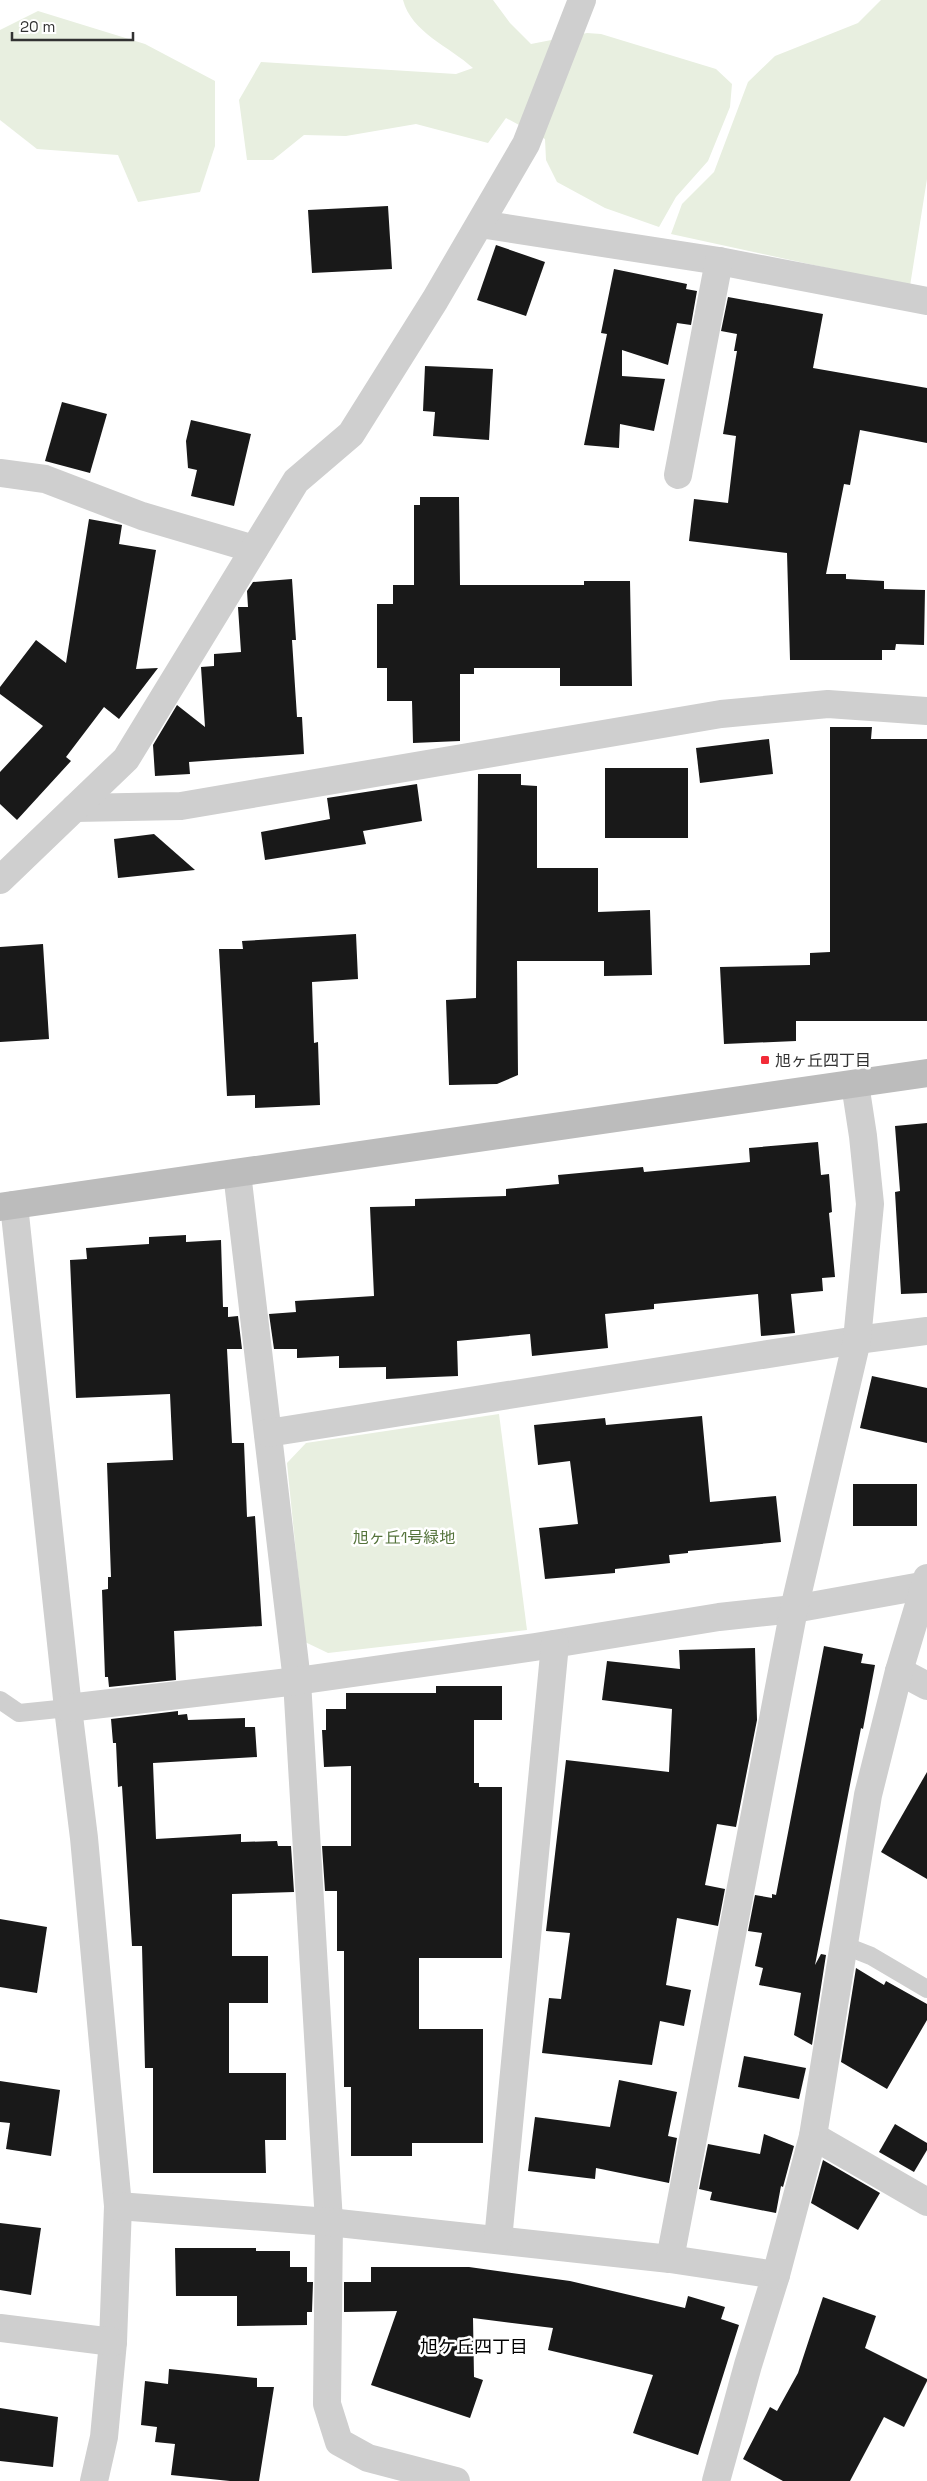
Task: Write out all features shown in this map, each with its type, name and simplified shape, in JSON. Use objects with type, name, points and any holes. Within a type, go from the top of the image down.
[{"type":"street","points":[[0,880],[126,759],[296,481],[351,434],[436,300],[526,144],[582,0]]},
{"type":"street","points":[[480,224],[719,261],[927,301]]},
{"type":"street","points":[[678,475],[719,261]]},
{"type":"street","points":[[0,473],[44,479],[142,516],[254,549]]},
{"type":"street","points":[[75,808],[181,806],[721,714],[828,704],[927,711]]},
{"type":"street","points":[[94,2481],[104,2437],[113,2342],[118,2206],[89,1884],[7,1206],[927,1073]]},
{"type":"street","points":[[670,2259],[794,1609],[857,1340],[870,1204],[855,1084]]},
{"type":"street","points":[[237,1173],[297,1681],[329,2222],[327,2404],[339,2442],[368,2458],[456,2481]]},
{"type":"street","points":[[268,1433],[857,1340],[927,1331]]},
{"type":"street","points":[[68,1708],[297,1681],[555,1644],[718,1617],[794,1609],[927,1583],[899,1671],[868,1795],[813,2136],[776,2275],[748,2365],[716,2481]]},
{"type":"street","points":[[498,2240],[555,1644]]},
{"type":"street","points":[[899,1671],[927,1686]]},
{"type":"street","points":[[813,2136],[927,2202]]},
{"type":"street","points":[[118,2206],[329,2222],[670,2259],[776,2275]]},
{"type":"street","points":[[0,2328],[113,2342]]},
{"type":"lane","points":[[0,1700],[19,1714],[68,1708]]},
{"type":"lane","points":[[843,1946],[871,1956],[927,1989]]},
{"type":"green space","points":[[403,0],[493,0],[510,23],[531,44],[587,33],[601,34],[716,69],[732,84],[730,107],[708,161],[676,197],[659,227],[605,208],[557,182],[546,160],[545,139],[506,118],[488,143],[416,124],[346,136],[304,135],[273,160],[247,160],[239,100],[261,62],[456,74],[473,68],[423,30],[407,11]]},
{"type":"green space","points":[[881,0],[927,0],[927,179],[910,286],[671,234],[682,204],[714,172],[748,82],[775,56],[858,23]]},
{"type":"green space","points":[[38,11],[145,44],[215,81],[215,146],[200,192],[138,202],[118,155],[37,149],[0,120],[0,30]]},
{"type":"green space","name":"旭ヶ丘1号緑地","points":[[499,1414],[527,1630],[328,1653],[305,1642],[287,1463],[306,1443]]},
{"type":"building","points":[[388,206],[392,269],[312,273],[308,210]]},
{"type":"building","points":[[496,245],[545,262],[526,316],[477,300]]},
{"type":"building","points":[[614,269],[687,284],[686,289],[697,291],[691,325],[677,323],[668,365],[622,350],[622,376],[665,379],[654,431],[620,424],[619,448],[584,445],[607,334],[601,333]]},
{"type":"building","points":[[728,297],[823,314],[813,368],[927,388],[927,443],[860,430],[850,485],[844,484],[826,574],[846,574],[846,579],[884,581],[884,589],[925,590],[924,645],[896,644],[895,650],[882,650],[882,660],[790,660],[787,553],[689,541],[694,499],[728,503],[736,436],[723,434],[737,351],[734,351],[737,334],[721,331]]},
{"type":"building","points":[[425,366],[493,369],[489,440],[433,436],[435,412],[423,411]]},
{"type":"building","points":[[62,402],[107,414],[90,473],[45,461]]},
{"type":"building","points":[[191,420],[251,434],[234,506],[191,496],[197,470],[188,468],[186,441]]},
{"type":"building","points":[[420,497],[459,497],[460,585],[584,585],[584,581],[630,581],[632,686],[560,686],[560,668],[474,668],[474,674],[460,674],[460,741],[413,743],[412,701],[387,701],[387,668],[377,668],[377,604],[393,604],[393,585],[414,585],[414,505],[420,505]]},
{"type":"building","points":[[89,519],[122,525],[119,544],[156,550],[136,669],[158,668],[119,719],[104,707],[66,757],[71,761],[17,820],[0,804],[0,772],[43,726],[0,694],[0,687],[36,640],[66,663]]},
{"type":"building","points":[[292,579],[296,640],[292,640],[297,717],[302,717],[304,754],[189,762],[190,774],[155,776],[153,745],[177,705],[205,727],[201,667],[214,666],[214,654],[241,652],[238,607],[248,607],[247,591],[253,582]]},
{"type":"building","points":[[830,727],[872,727],[871,739],[927,739],[927,1021],[796,1021],[796,1041],[724,1044],[720,967],[810,965],[810,953],[830,952]]},
{"type":"building","points":[[769,739],[773,774],[700,783],[696,748]]},
{"type":"building","points":[[605,768],[688,768],[688,838],[605,838]]},
{"type":"building","points":[[478,774],[521,774],[521,785],[537,786],[537,868],[598,868],[598,912],[650,910],[652,975],[604,976],[604,961],[517,961],[518,1075],[497,1084],[449,1085],[446,1000],[476,998]]},
{"type":"building","points":[[417,784],[422,821],[363,831],[366,844],[265,860],[261,832],[330,819],[327,798]]},
{"type":"building","points":[[154,834],[195,870],[118,878],[114,839]]},
{"type":"building","points":[[356,934],[358,979],[312,982],[314,1043],[318,1042],[320,1105],[255,1108],[255,1095],[227,1096],[219,949],[243,949],[242,941]]},
{"type":"building","points":[[43,944],[49,1039],[0,1042],[0,947]]},
{"type":"building","points":[[927,1123],[927,1293],[901,1294],[895,1192],[900,1191],[895,1126]]},
{"type":"building","points":[[818,1142],[821,1175],[829,1174],[832,1212],[829,1213],[835,1277],[822,1278],[823,1291],[791,1294],[795,1333],[761,1336],[758,1294],[654,1304],[654,1309],[605,1314],[608,1348],[532,1356],[530,1334],[457,1341],[458,1376],[386,1379],[386,1367],[339,1368],[339,1356],[297,1358],[297,1349],[274,1349],[269,1314],[296,1312],[295,1301],[374,1296],[370,1207],[415,1206],[415,1199],[506,1196],[506,1189],[559,1184],[558,1175],[643,1167],[644,1172],[750,1162],[749,1148]]},
{"type":"building","points":[[186,1235],[186,1242],[221,1240],[223,1307],[228,1307],[228,1317],[238,1316],[242,1349],[227,1349],[232,1443],[244,1443],[247,1517],[255,1516],[262,1626],[174,1631],[176,1680],[109,1687],[108,1677],[105,1677],[102,1590],[108,1589],[108,1577],[111,1577],[107,1463],[173,1460],[170,1394],[76,1398],[70,1260],[87,1259],[86,1248],[149,1244],[149,1237]]},
{"type":"building","points":[[872,1376],[927,1388],[927,1443],[860,1428]]},
{"type":"building","points":[[702,1416],[710,1502],[776,1496],[781,1542],[688,1551],[688,1553],[669,1555],[670,1563],[615,1569],[615,1573],[545,1579],[539,1528],[578,1524],[570,1461],[538,1465],[534,1425],[605,1418],[606,1425]]},
{"type":"building","points":[[853,1484],[917,1484],[917,1526],[853,1526]]},
{"type":"building","points":[[824,1646],[863,1654],[861,1663],[875,1665],[815,1965],[821,1954],[826,1955],[812,2045],[794,2035],[801,1993],[759,1985],[763,1968],[755,1966],[762,1933],[748,1931],[755,1895],[772,1898],[772,1894],[776,1895]]},
{"type":"building","points":[[755,1648],[757,1720],[736,1827],[717,1824],[705,1885],[725,1889],[718,1926],[677,1918],[666,1985],[691,1990],[684,2026],[660,2021],[652,2065],[542,2053],[549,1998],[561,1999],[570,1933],[546,1931],[566,1760],[669,1772],[672,1709],[602,1700],[607,1661],[680,1669],[679,1650]]},
{"type":"building","points":[[436,1686],[502,1686],[502,1720],[474,1720],[474,1783],[479,1783],[479,1787],[502,1787],[502,1958],[419,1958],[419,2029],[483,2029],[483,2143],[412,2143],[412,2156],[351,2156],[351,2087],[344,2087],[344,1951],[337,1951],[337,1891],[325,1891],[322,1846],[351,1846],[351,1766],[324,1767],[322,1730],[326,1730],[326,1709],[346,1709],[346,1693],[436,1693]]},
{"type":"building","points":[[178,1711],[178,1715],[187,1714],[188,1720],[245,1718],[245,1727],[255,1727],[257,1757],[153,1763],[156,1839],[241,1834],[241,1842],[277,1841],[278,1846],[291,1846],[294,1892],[232,1894],[232,1956],[268,1956],[268,2003],[229,2003],[229,2073],[286,2073],[286,2140],[265,2140],[266,2173],[153,2173],[153,2068],[145,2068],[142,1946],[132,1946],[122,1786],[118,1787],[116,1743],[113,1743],[111,1719]]},
{"type":"building","points":[[927,1772],[927,1879],[881,1852]]},
{"type":"building","points":[[0,1919],[47,1927],[37,1993],[0,1987]]},
{"type":"building","points":[[856,1968],[884,1985],[886,1981],[927,2004],[927,2020],[887,2089],[841,2062]]},
{"type":"building","points":[[744,2056],[806,2068],[799,2099],[738,2087]]},
{"type":"building","points":[[619,2080],[677,2092],[668,2136],[677,2138],[669,2183],[596,2168],[595,2179],[528,2171],[535,2117],[610,2127]]},
{"type":"building","points":[[0,2081],[60,2090],[51,2156],[6,2149],[10,2123],[0,2122]]},
{"type":"building","points":[[895,2124],[927,2143],[927,2150],[914,2172],[879,2152]]},
{"type":"building","points":[[764,2134],[794,2146],[783,2187],[781,2186],[776,2213],[710,2200],[712,2192],[699,2189],[708,2144],[760,2154]]},
{"type":"building","points":[[823,2160],[880,2193],[858,2230],[811,2203]]},
{"type":"building","points":[[0,2223],[41,2228],[31,2295],[0,2290]]},
{"type":"building","points":[[175,2248],[256,2248],[256,2251],[290,2251],[290,2267],[307,2267],[307,2282],[313,2282],[312,2312],[307,2312],[307,2325],[237,2326],[237,2296],[176,2296]]},
{"type":"building","points":[[371,2267],[469,2267],[570,2281],[685,2308],[688,2296],[725,2307],[721,2319],[739,2325],[698,2455],[633,2433],[653,2375],[548,2350],[553,2328],[473,2318],[474,2377],[483,2380],[470,2418],[371,2385],[397,2311],[344,2312],[344,2282],[371,2282]]},
{"type":"building","points":[[823,2297],[876,2316],[865,2348],[927,2379],[927,2381],[904,2427],[884,2417],[850,2481],[783,2481],[743,2459],[770,2407],[777,2411],[798,2373]]},
{"type":"building","points":[[169,2369],[257,2378],[257,2387],[274,2387],[259,2481],[230,2481],[171,2475],[175,2444],[155,2442],[157,2427],[141,2425],[145,2381],[168,2384]]},
{"type":"building","points":[[0,2408],[58,2417],[53,2467],[0,2461]]},
{"type":"place","name":"旭ヶ丘四丁目","points":[[765,1060]]},
{"type":"district","name":"旭ケ丘四丁目","points":[[474,2346]]}]
